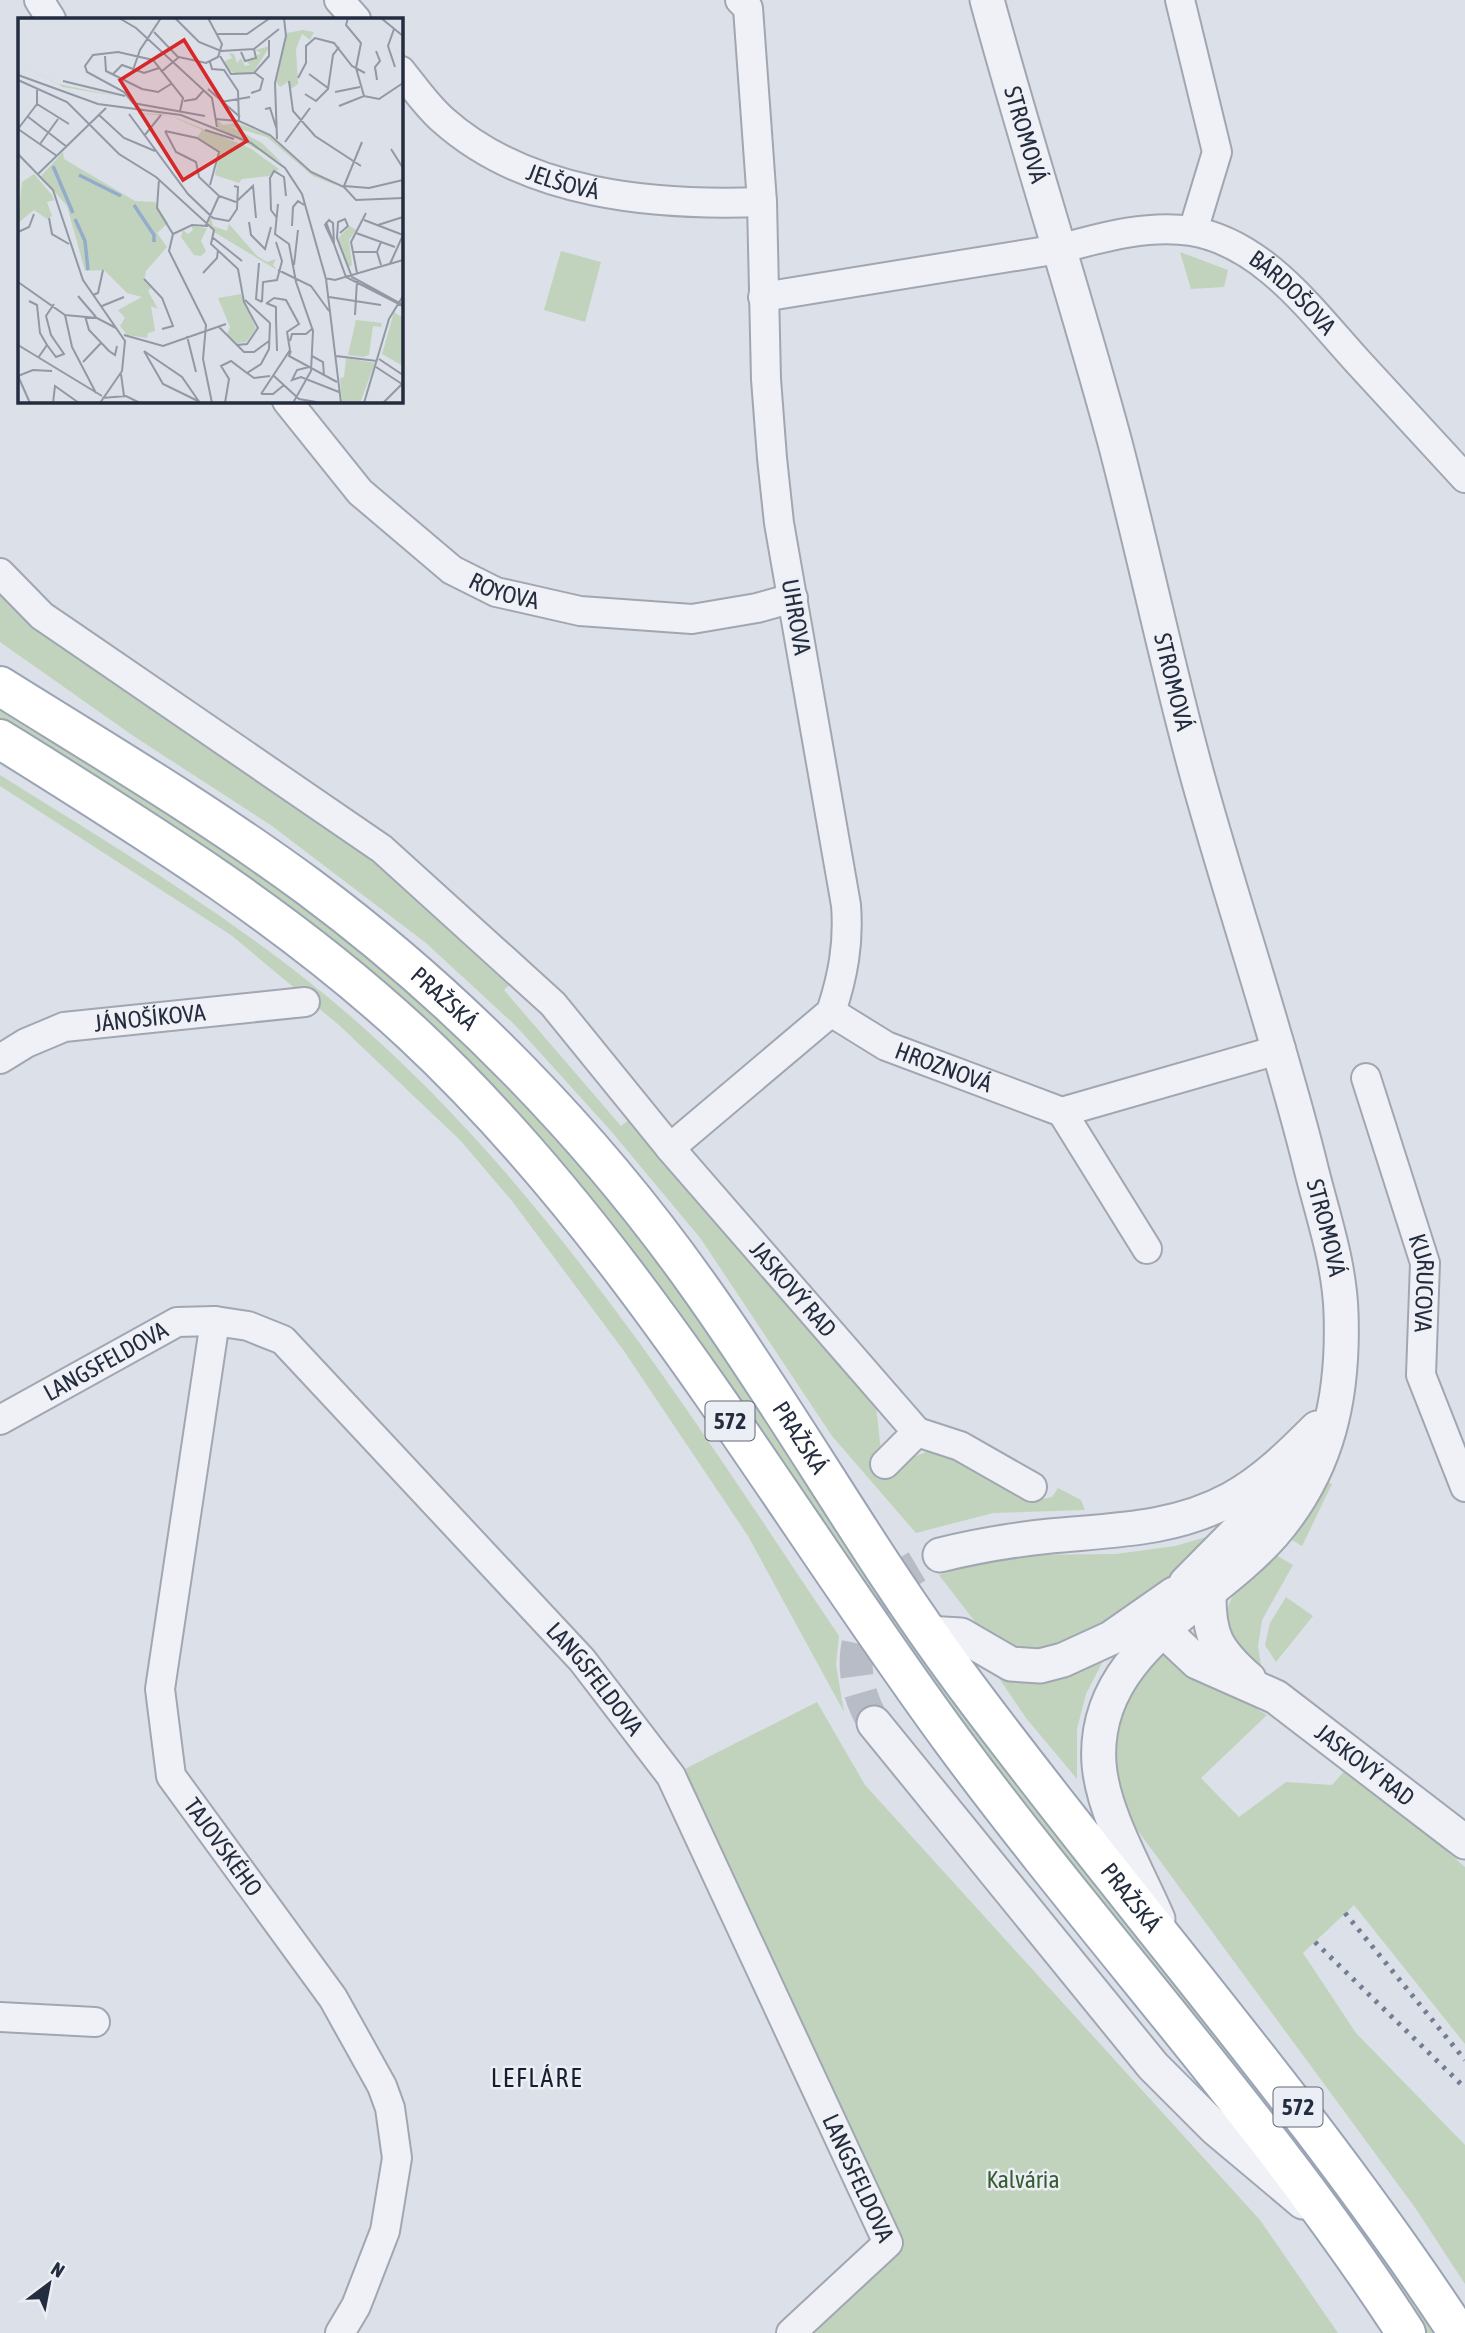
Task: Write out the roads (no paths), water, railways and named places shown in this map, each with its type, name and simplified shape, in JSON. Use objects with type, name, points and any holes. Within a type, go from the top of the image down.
[{"type":"main road","name":"PRAŽSKÁ","points":[[0,686],[169,791],[310,888],[438,993],[500,1053],[597,1158],[698,1283],[927,1633],[1053,1801],[1362,2192],[1458,2333]]},
{"type":"main road","name":"PRAŽSKÁ","points":[[0,739],[221,880],[346,974],[416,1037],[516,1142],[559,1191],[687,1358],[953,1742],[1202,2051],[1334,2228],[1406,2333]]},
{"type":"street","points":[[39,0],[50,18]]},
{"type":"street","points":[[339,0],[355,18]]},
{"type":"street","name":"STROMOVÁ","points":[[986,0],[1126,485],[1196,771],[1281,1049],[1339,1272],[1341,1367],[1332,1430],[1312,1474],[1275,1531],[1163,1630],[1116,1684],[1104,1711],[1099,1746],[1102,1782],[1168,1944]]},
{"type":"street","points":[[1180,0],[1217,152],[1193,231]]},
{"type":"street","name":"UHROVA","points":[[744,4],[762,202],[763,297],[772,458],[779,523],[846,905],[846,950],[842,979],[831,1012]]},
{"type":"street","name":"JELŠOVÁ","points":[[402,73],[442,119],[470,141],[519,168],[630,199],[762,202]]},
{"type":"street","name":"BÁRDOŠOVA","points":[[1059,249],[1096,239],[1147,231],[1193,231],[1227,244],[1270,270],[1303,301],[1465,478]]},
{"type":"street","points":[[763,297],[1059,249]]},
{"type":"street","name":"ROYOVA","points":[[288,402],[360,492],[452,570],[496,592],[580,611],[692,619],[757,608],[793,598]]},
{"type":"street","points":[[0,573],[28,603],[67,634],[382,849],[553,1004],[670,1148],[831,1012]]},
{"type":"street","name":"JÁNOŠÍKOVA","points":[[0,1059],[36,1037],[64,1027],[305,1002]]},
{"type":"street","name":"HROZNOVÁ","points":[[831,1012],[886,1046],[1062,1112]]},
{"type":"street","points":[[1147,1249],[1062,1112],[1281,1049]]},
{"type":"street","name":"KURUCOVA","points":[[1366,1078],[1425,1263],[1421,1375],[1453,1430],[1465,1487]]},
{"type":"street","name":"JASKOVÝ RAD","points":[[670,1148],[917,1432]]},
{"type":"street","name":"LANGSFELDOVA","points":[[0,1420],[177,1322],[215,1321],[248,1326],[283,1340],[582,1660],[671,1776],[888,2243],[791,2333]]},
{"type":"street","name":"TAJOVSKÉHO","points":[[215,1321],[160,1689],[171,1776],[333,1998],[382,2085],[390,2108],[397,2158],[386,2231],[356,2306],[340,2333]]},
{"type":"street","name":"STROMOVÁ","points":[[1163,1630],[1166,1609],[1174,1594],[1300,1468],[1331,1401],[1341,1367]]},
{"type":"street","points":[[940,1555],[996,1542],[1141,1528],[1201,1513],[1248,1489],[1317,1428]]},
{"type":"street","points":[[885,1464],[917,1432],[960,1446],[1032,1487]]},
{"type":"street","points":[[927,1633],[961,1635],[1011,1664],[1040,1666],[1063,1660],[1111,1638],[1174,1594],[1209,1591]]},
{"type":"street","name":"JASKOVÝ RAD","points":[[1209,1591],[1208,1618],[1221,1651],[1262,1690],[1345,1748],[1465,1842]]},
{"type":"street","name":"JASKOVÝ RAD","points":[[1163,1630],[1197,1662],[1262,1690]]},
{"type":"street","points":[[874,1723],[1153,2066],[1215,2128],[1334,2228]]},
{"type":"street","points":[[0,2017],[95,2022]]},
{"type":"tunnel","points":[[874,1723],[862,1697],[856,1671],[857,1647],[864,1624],[876,1602],[893,1584],[940,1555]]},
{"type":"railway","points":[[1345,1913],[1465,2060]]},
{"type":"railway","points":[[1315,1942],[1465,2088]]},
{"type":"district","name":"LEFLÁRE","points":[[537,2078]]},
{"type":"park label","name":"Kalvária","points":[[1023,2180]]}]
